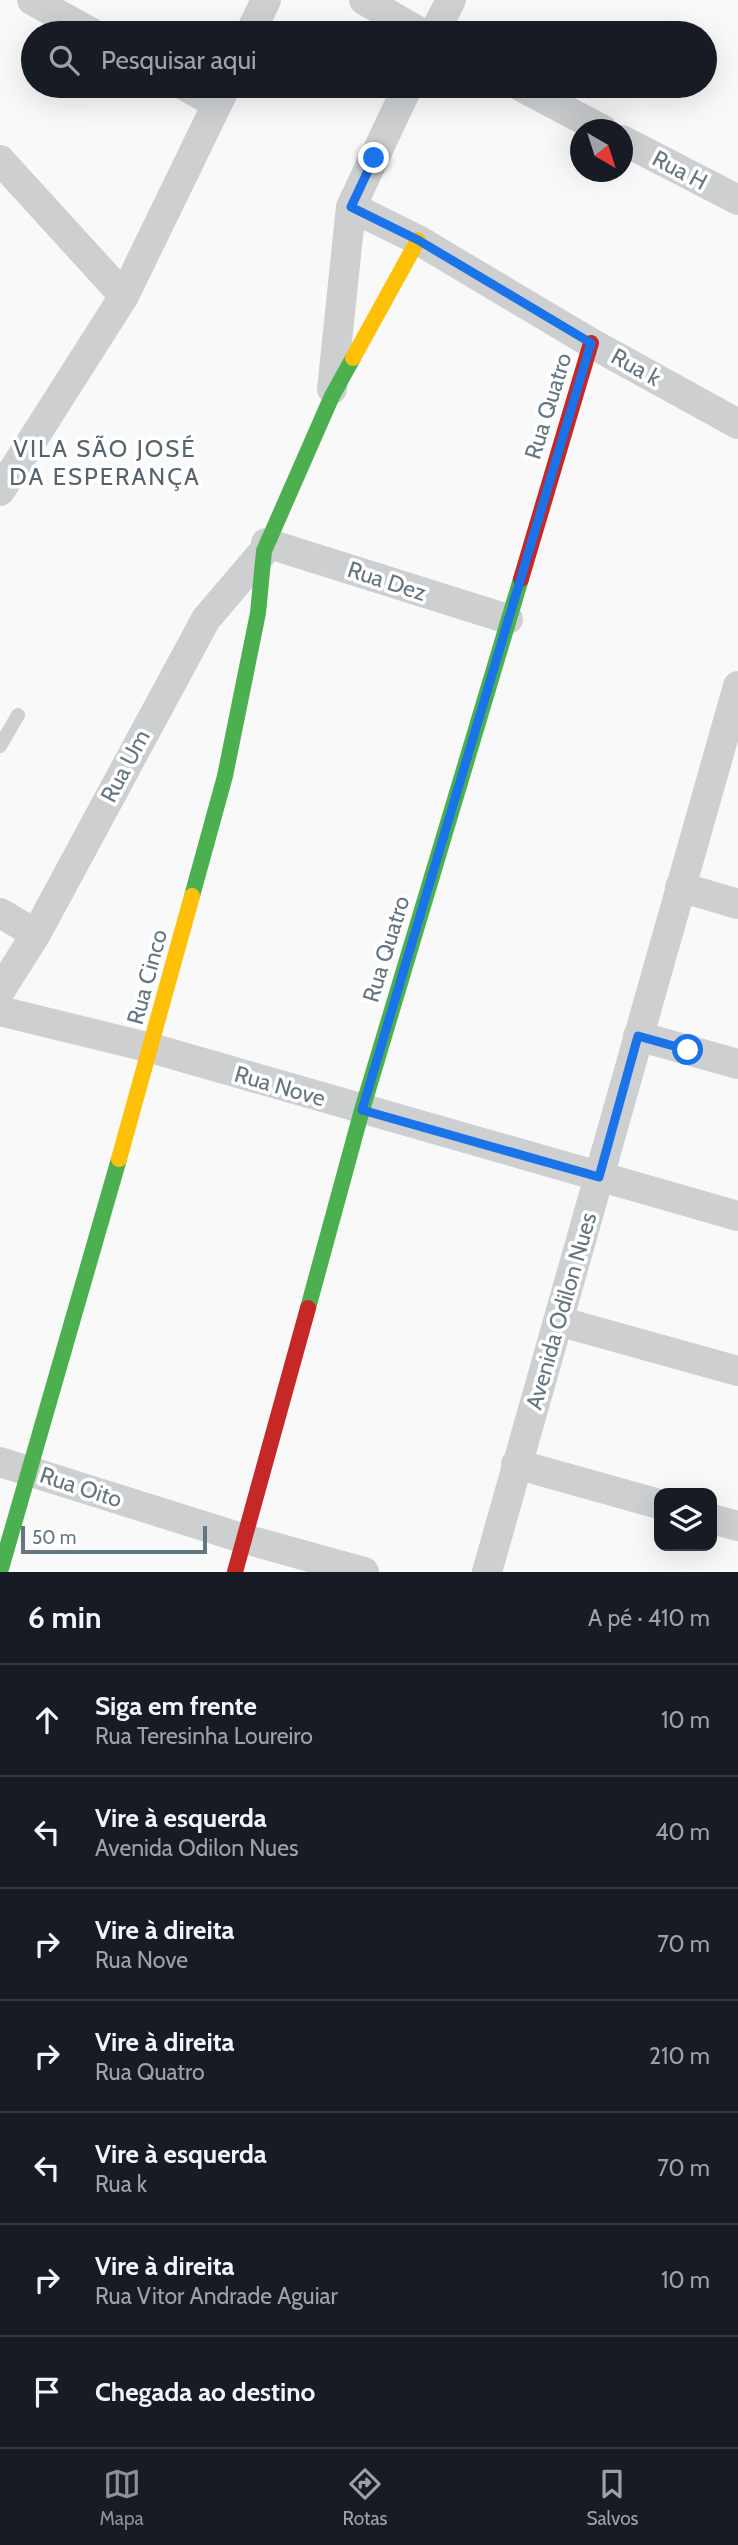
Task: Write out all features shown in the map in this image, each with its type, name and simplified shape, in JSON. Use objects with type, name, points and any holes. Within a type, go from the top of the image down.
[{"type":"street","points":[[32,0],[70,21]]},
{"type":"street","points":[[256,21],[266,0]]},
{"type":"street","points":[[364,0],[400,21]]},
{"type":"street","points":[[440,21],[451,0]]},
{"type":"street","points":[[0,491],[124,296],[221,98]]},
{"type":"street","points":[[332,396],[351,207],[402,98]]},
{"type":"street","points":[[543,98],[582,119]]},
{"type":"street","name":"Rua H","points":[[633,146],[738,200]]},
{"type":"street","points":[[0,160],[124,296]]},
{"type":"street","name":"Rua k","points":[[351,207],[418,240],[591,343],[738,424]]},
{"type":"street","points":[[332,396],[418,240]]},
{"type":"street","name":"Rua Quatro","points":[[235,1572],[362,1110],[591,343]]},
{"type":"street","name":"Rua Cinco","points":[[0,1572],[151,1048],[225,776],[253,640],[265,547],[332,396]]},
{"type":"street","name":"Rua Dez","points":[[265,547],[508,619]]},
{"type":"street","name":"Rua Um","points":[[0,991],[36,934],[206,619],[265,547]]},
{"type":"street","name":"Avenida Odilon Nues","points":[[487,1572],[680,887],[729,746],[738,686]]},
{"type":"street","points":[[680,887],[738,904]]},
{"type":"street","points":[[0,913],[36,934]]},
{"type":"street","name":"Rua Nove","points":[[0,1011],[151,1048],[738,1216]]},
{"type":"street","points":[[638,1036],[738,1063]]},
{"type":"street","points":[[558,1321],[738,1371]]},
{"type":"street","name":"Rua Oito","points":[[0,1462],[244,1539],[364,1572]]},
{"type":"street","points":[[516,1464],[654,1503]]},
{"type":"street","points":[[717,1520],[738,1526]]},
{"type":"lane","points":[[0,746],[18,715]]},
{"type":"traffic: fast","points":[[192,896],[225,776],[258,613],[264,551],[332,396],[353,358]]},
{"type":"traffic: fast","points":[[308,1308],[362,1110],[521,579]]},
{"type":"traffic: fast","points":[[0,1572],[119,1159]]},
{"type":"traffic: slow","points":[[353,358],[418,240]]},
{"type":"traffic: slow","points":[[119,1159],[192,896]]},
{"type":"traffic: jam","points":[[521,579],[591,343]]},
{"type":"traffic: jam","points":[[235,1572],[308,1308]]},
{"type":"district","name":"VILA SÃO JOSÉ DA ESPERANÇA","points":[[105,463]]},
{"type":"route","points":[[374,158],[351,207],[418,240],[591,343],[362,1110],[599,1177],[638,1036],[688,1050]]}]
